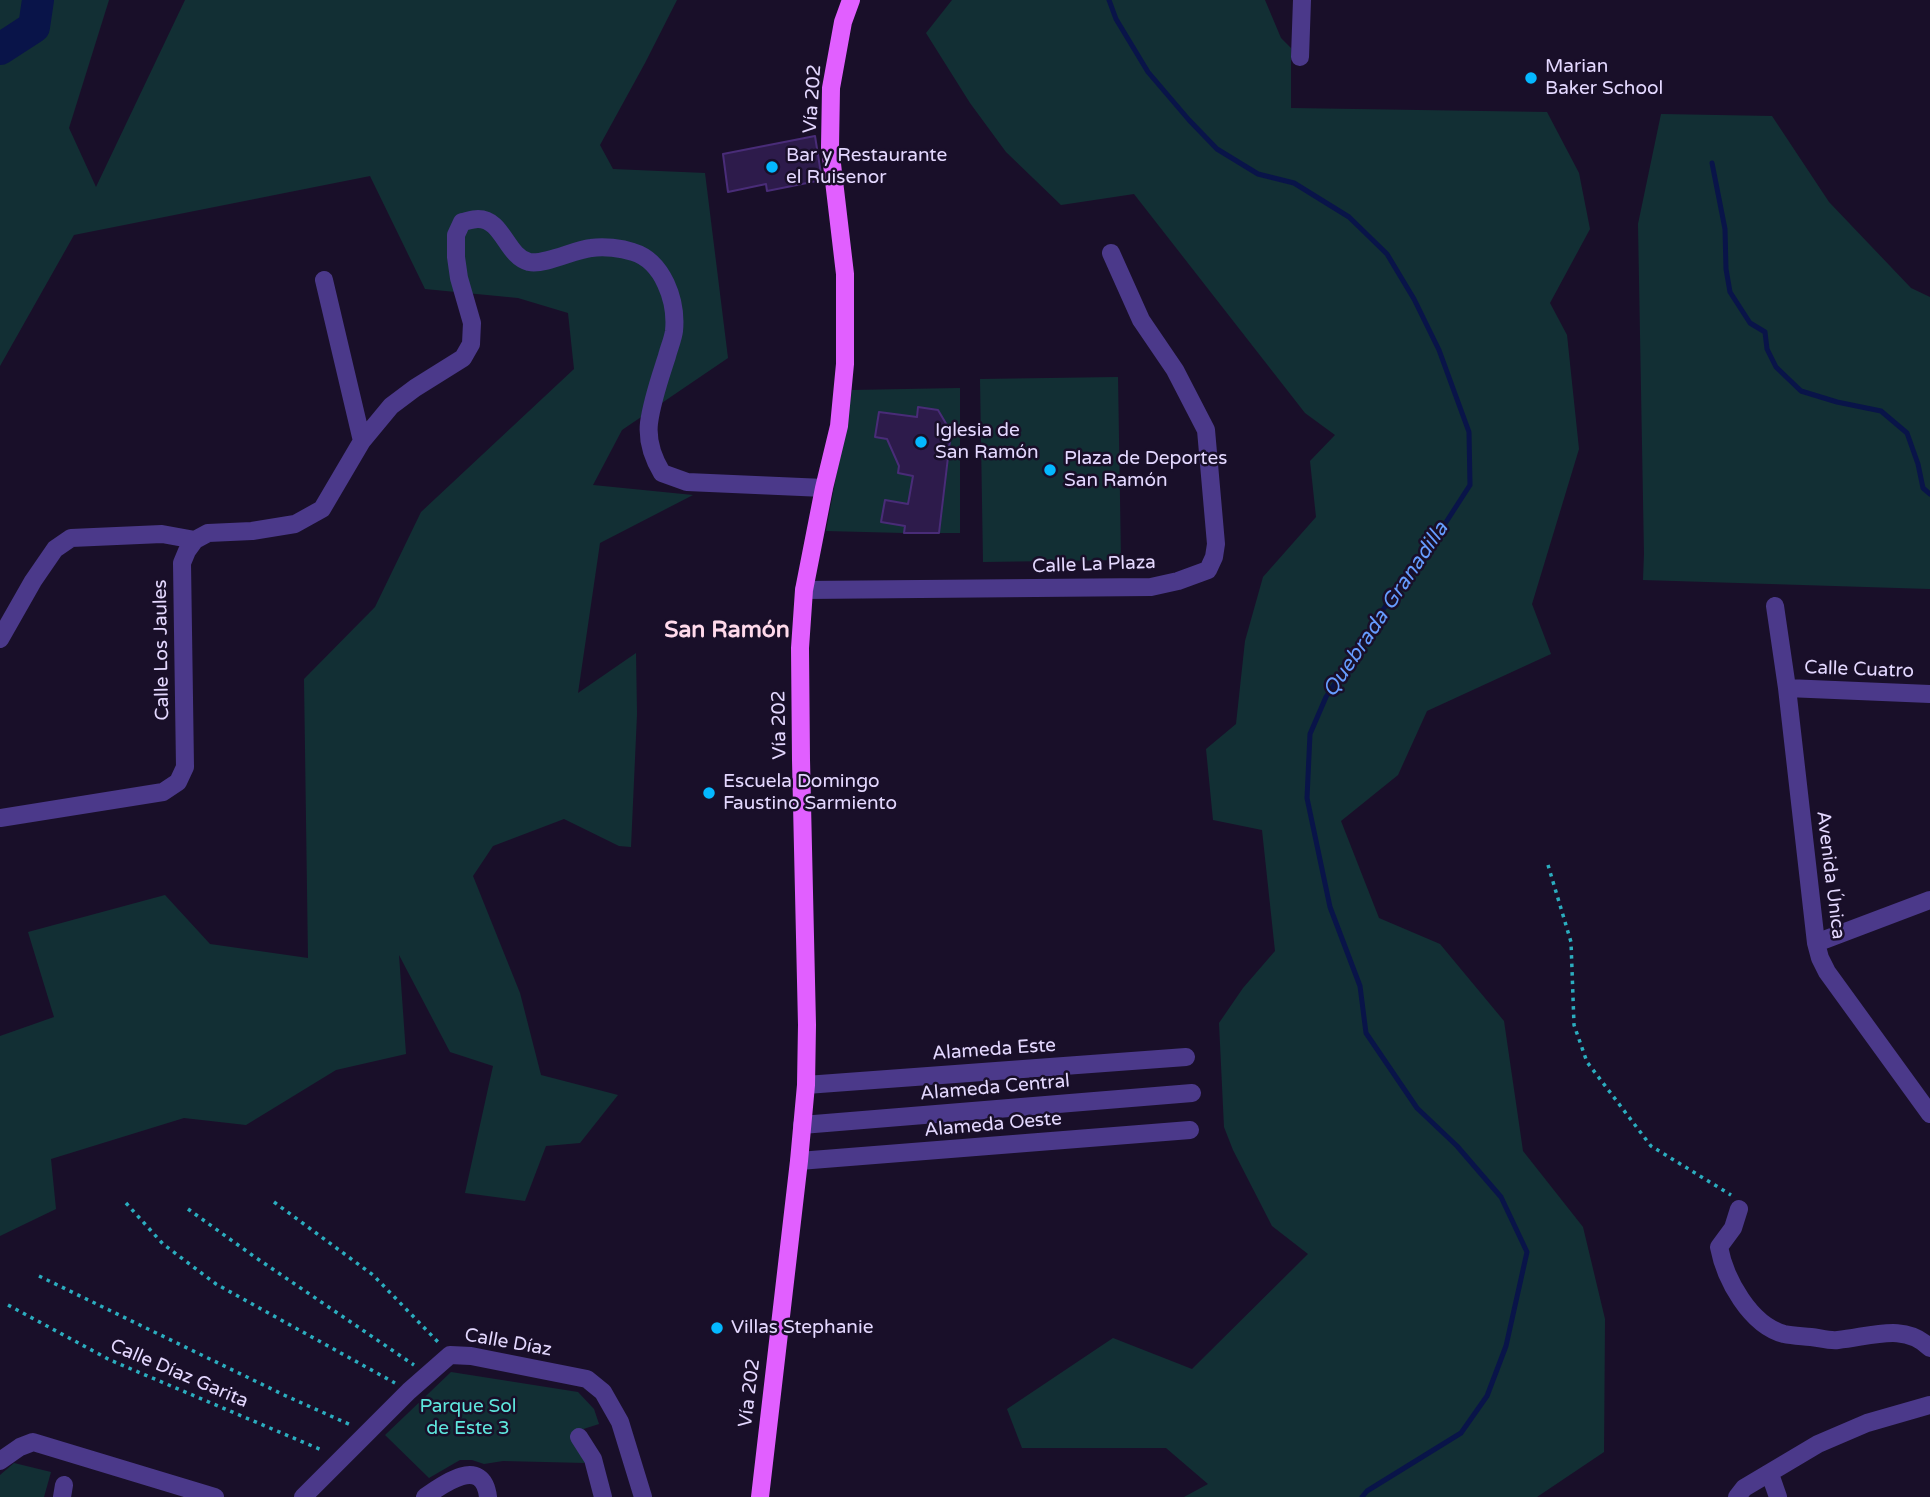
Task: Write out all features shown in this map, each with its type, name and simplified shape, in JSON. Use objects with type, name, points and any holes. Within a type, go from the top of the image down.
[{"type":"main road","name":"Vía 202","points":[[760,1497],[806,1085],[800,661],[804,590],[839,426],[845,364],[845,274],[830,147],[831,88],[843,22],[851,0]]},
{"type":"street","points":[[1300,57],[1302,0]]},
{"type":"street","points":[[0,639],[55,549],[71,538],[162,534],[195,540],[208,533],[252,531],[295,524],[321,509],[362,441],[391,406],[463,358],[471,344],[472,324],[456,257],[456,235],[462,222],[480,219],[491,223],[513,253],[529,262],[548,260],[590,248],[615,248],[635,252],[652,261],[664,278],[673,307],[674,331],[649,425],[652,455],[662,473],[687,482],[824,488]]},
{"type":"street","name":"Calle La Plaza","points":[[804,590],[1151,587],[1178,582],[1208,570],[1214,558],[1216,544],[1206,430],[1175,370],[1141,320],[1111,253]]},
{"type":"street","points":[[324,280],[362,441]]},
{"type":"street","name":"Calle Los Jaules","points":[[0,817],[163,792],[178,782],[185,767],[183,564],[187,551],[195,540]]},
{"type":"street","name":"Avenida Única","points":[[1775,606],[1820,958],[1827,972],[1930,1114]]},
{"type":"street","name":"Calle Cuatro","points":[[1787,688],[1930,694]]},
{"type":"street","points":[[1816,943],[1930,900]]},
{"type":"street","name":"Alameda Este","points":[[806,1085],[1186,1057]]},
{"type":"street","name":"Alameda Central","points":[[802,1125],[1192,1093]]},
{"type":"street","name":"Alameda Oeste","points":[[799,1161],[1190,1130]]},
{"type":"street","points":[[1739,1209],[1733,1227],[1719,1247],[1722,1264],[1737,1292],[1758,1320],[1782,1333],[1835,1340],[1891,1333],[1908,1334],[1921,1339],[1930,1348]]},
{"type":"street","name":"Calle Díaz","points":[[303,1497],[409,1391],[450,1355],[471,1356],[587,1379],[603,1392],[620,1422],[643,1497]]},
{"type":"street","points":[[1737,1497],[1744,1488],[1818,1444],[1867,1423],[1930,1405]]},
{"type":"street","points":[[579,1437],[593,1459],[603,1497]]},
{"type":"street","points":[[0,1461],[20,1447],[33,1442],[215,1497]]},
{"type":"street","points":[[1770,1474],[1778,1497]]},
{"type":"street","points":[[425,1497],[448,1480],[463,1475],[474,1476],[483,1482],[488,1497]]},
{"type":"path","points":[[1548,865],[1571,942],[1574,1025],[1587,1062],[1651,1146],[1730,1195],[1739,1209]]},
{"type":"path","points":[[274,1202],[373,1275],[450,1355]]},
{"type":"path","points":[[126,1203],[163,1244],[216,1284],[409,1391]]},
{"type":"path","points":[[188,1209],[427,1374]]},
{"type":"path","points":[[39,1276],[284,1395],[368,1432]]},
{"type":"path","name":"Calle Díaz Garita","points":[[8,1306],[110,1360],[342,1459]]},
{"type":"green space","points":[[0,0],[109,0],[69,128],[96,187],[185,0],[677,0],[600,145],[613,169],[705,173],[728,358],[622,430],[593,485],[693,495],[600,543],[578,693],[636,653],[637,714],[631,847],[619,846],[564,819],[493,846],[473,876],[520,993],[541,1075],[618,1095],[580,1143],[546,1146],[525,1201],[465,1193],[493,1066],[450,1052],[399,955],[406,1054],[336,1070],[246,1125],[184,1118],[51,1159],[56,1209],[0,1236],[0,1036],[54,1017],[28,932],[165,895],[210,944],[308,958],[304,679],[375,607],[421,512],[574,369],[568,313],[518,298],[425,289],[370,176],[74,235],[0,366]]},
{"type":"green space","points":[[952,0],[1265,0],[1281,38],[1291,48],[1291,108],[1547,112],[1579,173],[1590,229],[1550,303],[1567,335],[1579,449],[1532,604],[1551,654],[1427,711],[1398,775],[1341,821],[1379,918],[1440,944],[1504,1021],[1523,1151],[1583,1227],[1605,1319],[1604,1452],[1537,1497],[1184,1497],[1208,1484],[1166,1448],[1022,1448],[1007,1409],[1113,1338],[1192,1369],[1308,1254],[1272,1226],[1224,1127],[1219,1023],[1243,988],[1275,951],[1262,830],[1213,820],[1206,749],[1236,724],[1245,641],[1263,577],[1316,517],[1310,461],[1335,435],[1305,413],[1134,194],[1061,205],[1006,152],[970,103],[926,33]]},
{"type":"green space","points":[[1661,114],[1772,116],[1829,202],[1911,288],[1930,297],[1930,589],[1643,580],[1638,224]]},
{"type":"green space","name":"Plaza de Deportes San Ramón","points":[[1118,377],[1121,560],[983,562],[980,379]]},
{"type":"green space","points":[[960,388],[960,533],[939,533],[951,432],[938,410],[918,408],[917,417],[879,413],[875,436],[894,440],[913,476],[908,504],[885,500],[881,522],[905,526],[904,533],[826,531],[852,390]]},
{"type":"green space","name":"Parque Sol de Este 3","points":[[451,1372],[578,1392],[594,1409],[599,1424],[571,1433],[586,1463],[503,1461],[484,1464],[460,1460],[429,1478],[385,1435]]},
{"type":"green space","points":[[14,1463],[51,1472],[44,1497],[0,1497],[0,1475]]},
{"type":"building","name":"Bar y Restaurante el Ruisenor","points":[[815,136],[822,180],[767,191],[766,184],[728,192],[723,154]]},
{"type":"building","points":[[918,407],[938,410],[951,432],[939,533],[904,533],[905,526],[881,522],[885,500],[908,504],[913,476],[898,473],[899,466],[887,439],[875,437],[879,412],[917,417]]},
{"type":"waterway","points":[[0,49],[34,27],[38,0]]},
{"type":"waterway","name":"Quebrada Granadilla","points":[[1109,0],[1116,19],[1148,72],[1217,149],[1258,174],[1294,183],[1349,217],[1387,254],[1414,299],[1439,350],[1469,432],[1470,485],[1421,561],[1390,599],[1326,697],[1310,734],[1307,798],[1330,907],[1360,986],[1366,1033],[1417,1108],[1457,1146],[1501,1197],[1527,1252],[1506,1346],[1487,1396],[1461,1433],[1367,1491],[1362,1497]]},
{"type":"waterway","points":[[1712,163],[1725,229],[1726,269],[1730,292],[1750,323],[1765,332],[1767,349],[1776,367],[1801,391],[1881,411],[1907,433],[1923,488],[1930,494]]},
{"type":"place","name":"Marian Baker School","points":[[1531,78]]},
{"type":"place","name":"Bar y Restaurante el Ruisenor","points":[[772,167]]},
{"type":"place","name":"Iglesia de San Ramón","points":[[921,442]]},
{"type":"place","name":"Plaza de Deportes San Ramón","points":[[1050,470]]},
{"type":"place","name":"Escuela Domingo Faustino Sarmiento","points":[[709,793]]},
{"type":"place","name":"Villas Stephanie","points":[[717,1328]]},
{"type":"district","name":"San Ramón","points":[[727,631]]}]
